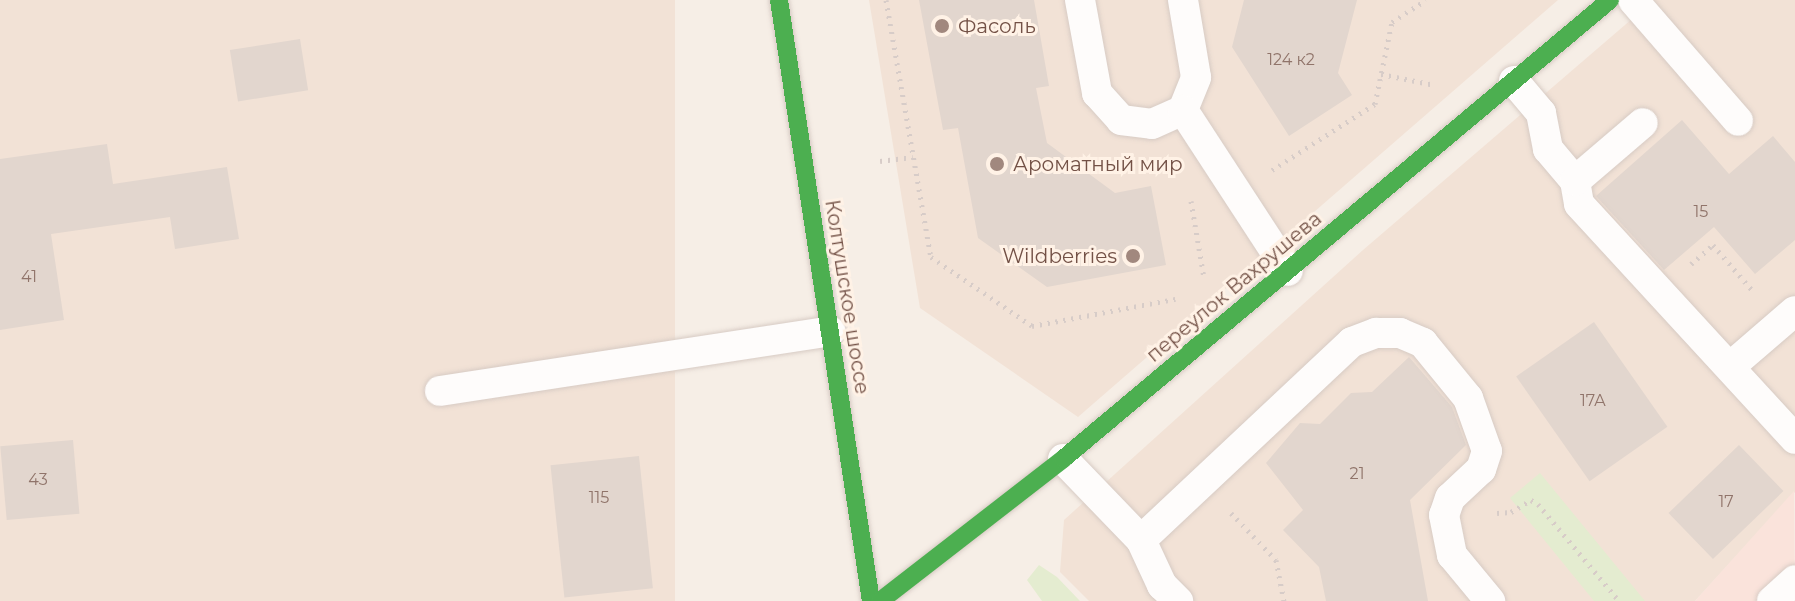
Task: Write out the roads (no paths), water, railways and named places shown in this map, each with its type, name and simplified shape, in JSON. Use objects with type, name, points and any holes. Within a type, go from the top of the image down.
[{"type":"street","name":"Колтушское шоссе","points":[[779,0],[871,601]]},
{"type":"street","name":"переулок Вахрушева","points":[[880,601],[1063,459],[1610,0]]},
{"type":"lane","points":[[1080,0],[1097,93],[1121,120],[1152,124],[1183,110],[1196,77],[1183,0]]},
{"type":"lane","points":[[1633,0],[1738,121]]},
{"type":"lane","points":[[1514,81],[1541,113],[1548,149],[1575,181],[1579,204],[1657,293],[1731,366],[1795,439]]},
{"type":"lane","points":[[1183,110],[1288,271]]},
{"type":"lane","points":[[1575,181],[1643,123]]},
{"type":"lane","points":[[1731,366],[1788,317]]},
{"type":"lane","points":[[440,391],[830,331]]},
{"type":"lane","points":[[1141,540],[1352,342],[1376,333],[1400,333],[1423,343],[1468,398],[1487,451],[1481,469],[1450,498],[1444,515],[1452,555],[1490,601]]},
{"type":"lane","points":[[1063,459],[1141,540],[1162,585],[1178,601]]},
{"type":"lane","points":[[1772,601],[1795,580]]},
{"type":"place","name":"Фасоль","points":[[942,26]]},
{"type":"place","name":"Ароматный мир","points":[[997,164]]},
{"type":"place","name":"Wildberries","points":[[1133,256]]}]
